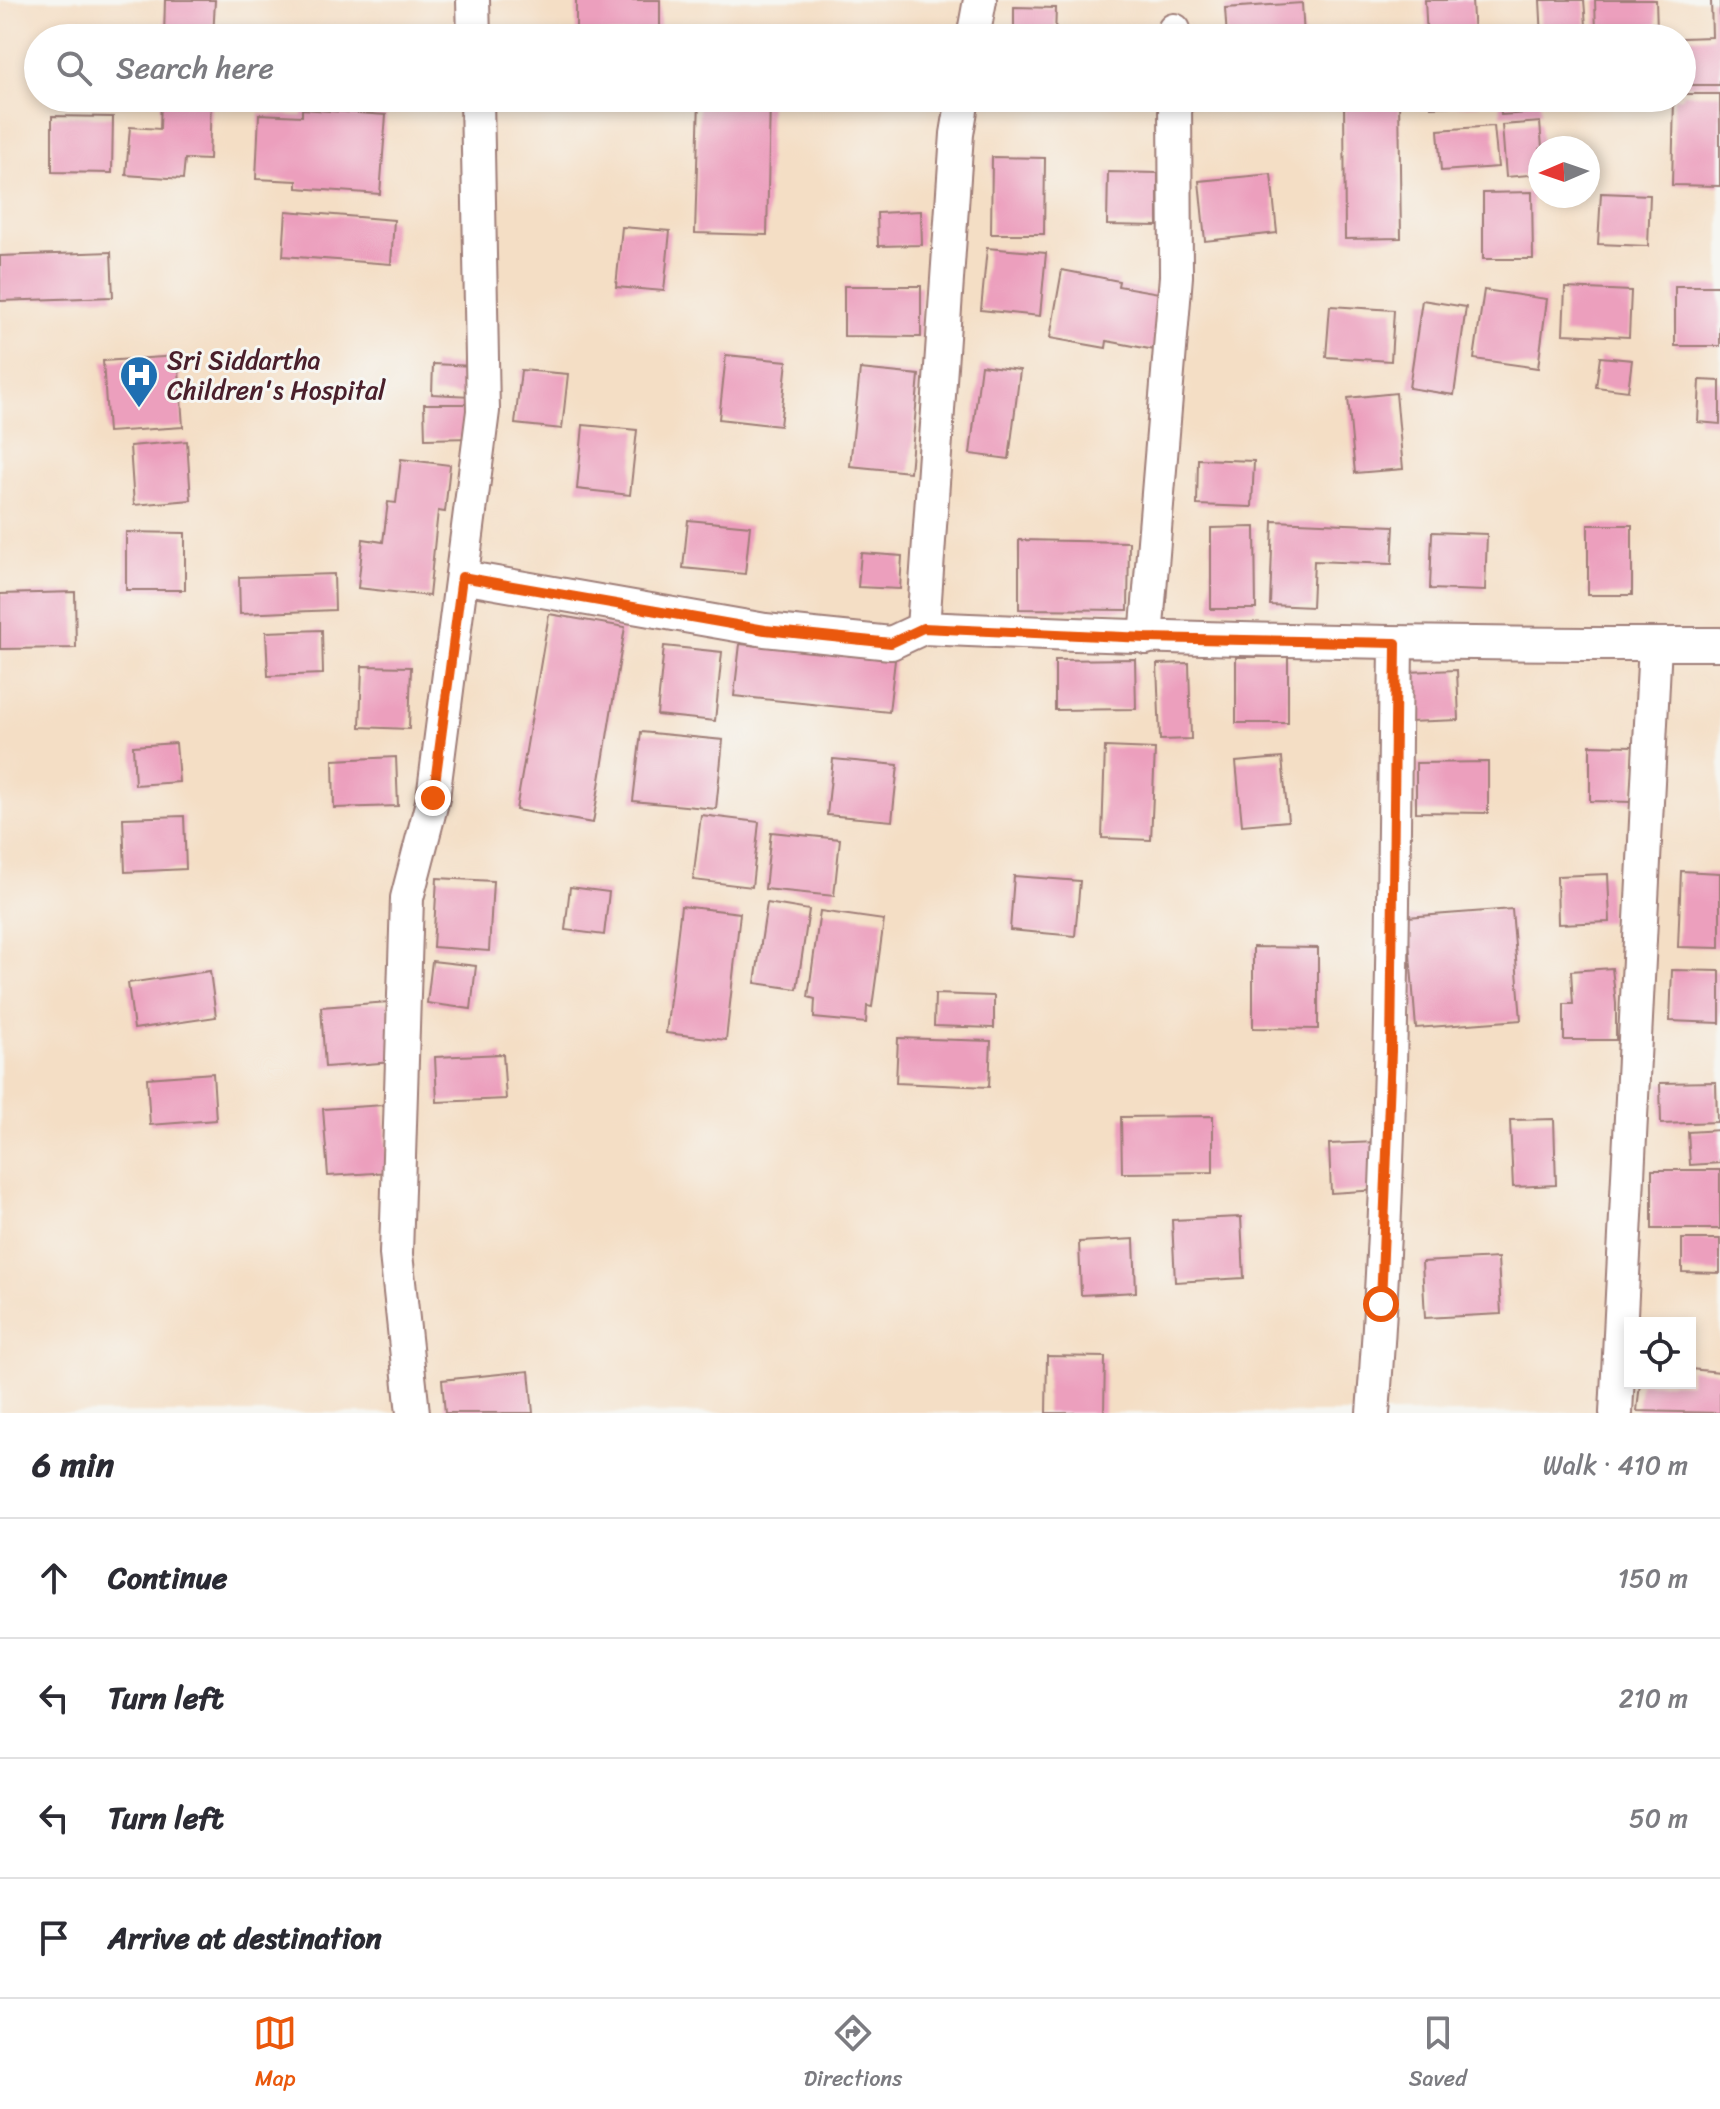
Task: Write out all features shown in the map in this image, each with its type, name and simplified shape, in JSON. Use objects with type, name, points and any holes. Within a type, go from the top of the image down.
[{"type":"street","points":[[473,0],[474,24]]},
{"type":"street","points":[[976,24],[980,0]]},
{"type":"street","points":[[413,1413],[396,1254],[407,898],[433,798],[483,411],[477,112]]},
{"type":"street","points":[[923,628],[961,112]]},
{"type":"street","points":[[1146,638],[1176,276],[1175,112]]},
{"type":"street","points":[[462,577],[781,632],[891,643],[923,628],[1146,638],[1720,644]]},
{"type":"street","points":[[1373,1413],[1381,1304],[1391,1051],[1396,643]]},
{"type":"street","points":[[1616,1413],[1655,644]]},
{"type":"building","points":[[165,0],[215,0],[214,24],[164,24]]},
{"type":"building","points":[[576,0],[660,0],[660,24],[576,24]]},
{"type":"building","points":[[1425,0],[1472,0],[1473,24],[1426,24]]},
{"type":"building","points":[[1540,0],[1584,0],[1586,24],[1541,24]]},
{"type":"building","points":[[1595,0],[1656,0],[1657,24],[1596,24]]},
{"type":"building","points":[[1711,0],[1720,0],[1720,85],[1696,85],[1696,38],[1712,37]]},
{"type":"building","points":[[1302,3],[1303,24],[1226,24],[1225,8]]},
{"type":"building","points":[[1014,7],[1056,8],[1055,24],[1014,24]]},
{"type":"building","points":[[1696,94],[1720,94],[1720,186],[1672,185],[1674,112],[1696,112]]},
{"type":"building","points":[[161,112],[211,112],[209,160],[185,159],[183,179],[126,175],[130,127],[160,129]]},
{"type":"building","points":[[302,112],[386,115],[380,194],[297,188],[297,181],[256,179],[259,114],[302,116]]},
{"type":"building","points":[[699,112],[770,112],[767,235],[695,233]]},
{"type":"building","points":[[1344,112],[1399,112],[1401,238],[1345,239]]},
{"type":"building","points":[[1501,112],[1541,112],[1501,115]]},
{"type":"building","points":[[52,116],[113,117],[112,173],[52,172]]},
{"type":"building","points":[[1540,122],[1541,136],[1528,136],[1528,175],[1506,177],[1502,125]]},
{"type":"building","points":[[1494,126],[1498,167],[1441,171],[1438,130]]},
{"type":"building","points":[[992,157],[1045,158],[1044,234],[991,234]]},
{"type":"building","points":[[1108,172],[1158,173],[1158,226],[1107,225]]},
{"type":"building","points":[[1271,174],[1277,233],[1205,241],[1199,181]]},
{"type":"building","points":[[1528,192],[1528,208],[1532,208],[1533,259],[1483,259],[1483,193]]},
{"type":"building","points":[[1601,193],[1650,195],[1648,246],[1598,244]]},
{"type":"building","points":[[286,211],[394,220],[391,264],[283,256]]},
{"type":"building","points":[[921,211],[922,245],[878,246],[877,213]]},
{"type":"building","points":[[622,227],[670,231],[664,291],[616,287]]},
{"type":"building","points":[[987,248],[1046,253],[1040,316],[981,310]]},
{"type":"building","points":[[111,252],[113,297],[0,301],[0,256]]},
{"type":"building","points":[[1062,270],[1119,281],[1118,286],[1165,294],[1155,350],[1107,341],[1106,348],[1050,338]]},
{"type":"building","points":[[844,286],[921,286],[921,337],[844,336]]},
{"type":"building","points":[[1675,286],[1720,286],[1720,346],[1675,346]]},
{"type":"building","points":[[1565,288],[1631,291],[1629,337],[1563,334]]},
{"type":"building","points":[[1484,290],[1547,299],[1538,368],[1474,359]]},
{"type":"building","points":[[1422,300],[1466,307],[1454,395],[1409,388]]},
{"type":"building","points":[[1330,306],[1394,310],[1391,361],[1326,357]]},
{"type":"building","points":[[726,355],[787,361],[780,426],[719,419]]},
{"type":"building","points":[[178,356],[183,427],[108,432],[103,361]]},
{"type":"building","points":[[1600,357],[1632,360],[1628,391],[1596,387]]},
{"type":"building","points":[[433,364],[473,366],[471,396],[432,394]]},
{"type":"building","points":[[981,365],[1020,370],[1009,459],[970,454]]},
{"type":"building","points":[[860,369],[919,375],[910,472],[850,466]]},
{"type":"building","points":[[521,370],[568,374],[562,429],[515,424]]},
{"type":"building","points":[[1700,380],[1720,381],[1720,424],[1698,422]]},
{"type":"building","points":[[1396,393],[1403,469],[1355,473],[1348,398]]},
{"type":"building","points":[[424,404],[473,404],[473,438],[425,439]]},
{"type":"building","points":[[583,425],[637,430],[630,495],[577,489]]},
{"type":"building","points":[[187,441],[191,500],[134,505],[130,446]]},
{"type":"building","points":[[401,459],[450,465],[445,512],[438,511],[429,596],[358,588],[363,539],[383,542],[388,502],[396,503]]},
{"type":"building","points":[[1198,459],[1254,461],[1252,507],[1197,505]]},
{"type":"building","points":[[688,520],[750,526],[745,574],[683,568]]},
{"type":"building","points":[[1273,521],[1394,526],[1392,564],[1314,561],[1312,607],[1270,605]]},
{"type":"building","points":[[1588,525],[1632,525],[1632,595],[1588,595]]},
{"type":"building","points":[[1255,527],[1256,609],[1211,609],[1211,528]]},
{"type":"building","points":[[126,532],[185,533],[185,590],[126,590]]},
{"type":"building","points":[[1432,532],[1487,534],[1485,591],[1430,589]]},
{"type":"building","points":[[1019,540],[1129,542],[1128,610],[1019,609]]},
{"type":"building","points":[[861,553],[902,556],[900,589],[858,587]]},
{"type":"building","points":[[334,574],[335,610],[240,614],[239,577]]},
{"type":"building","points":[[75,592],[76,648],[0,649],[0,594]]},
{"type":"building","points":[[549,614],[625,627],[593,823],[516,810]]},
{"type":"building","points":[[322,630],[323,674],[268,676],[266,632]]},
{"type":"building","points":[[740,644],[895,660],[889,712],[734,696]]},
{"type":"building","points":[[664,646],[722,652],[715,721],[657,715]]},
{"type":"building","points":[[1236,657],[1288,657],[1288,723],[1236,723]]},
{"type":"building","points":[[1135,659],[1136,709],[1055,710],[1055,660]]},
{"type":"building","points":[[1189,663],[1191,739],[1160,740],[1157,664]]},
{"type":"building","points":[[362,666],[411,667],[409,729],[360,727]]},
{"type":"building","points":[[1457,670],[1459,720],[1408,722],[1407,672]]},
{"type":"building","points":[[641,732],[723,740],[716,809],[633,801]]},
{"type":"building","points":[[176,743],[179,782],[135,785],[133,746]]},
{"type":"building","points":[[1590,745],[1634,746],[1633,802],[1590,801]]},
{"type":"building","points":[[1105,747],[1155,749],[1151,840],[1102,838]]},
{"type":"building","points":[[396,757],[398,806],[334,808],[333,760]]},
{"type":"building","points":[[1282,758],[1288,821],[1242,825],[1236,762]]},
{"type":"building","points":[[833,759],[898,765],[892,821],[827,815]]},
{"type":"building","points":[[1488,762],[1488,813],[1416,812],[1416,763]]},
{"type":"building","points":[[701,815],[759,822],[752,887],[693,880]]},
{"type":"building","points":[[184,816],[186,869],[125,872],[123,818]]},
{"type":"building","points":[[771,832],[840,839],[834,896],[765,889]]},
{"type":"building","points":[[1681,871],[1720,873],[1720,948],[1678,947]]},
{"type":"building","points":[[1608,874],[1610,922],[1558,924],[1557,876]]},
{"type":"building","points":[[1014,876],[1080,881],[1075,936],[1010,930]]},
{"type":"building","points":[[437,878],[493,881],[489,951],[433,947]]},
{"type":"building","points":[[570,887],[609,892],[604,935],[565,930]]},
{"type":"building","points":[[767,903],[809,910],[797,989],[755,983]]},
{"type":"building","points":[[681,906],[740,913],[726,1040],[666,1033]]},
{"type":"building","points":[[1512,909],[1521,1020],[1416,1028],[1407,917]]},
{"type":"building","points":[[820,911],[884,920],[872,1007],[867,1006],[866,1023],[814,1018],[815,999],[808,997]]},
{"type":"building","points":[[1253,947],[1318,948],[1318,1029],[1253,1028]]},
{"type":"building","points":[[432,961],[476,966],[471,1009],[427,1003]]},
{"type":"building","points":[[1612,968],[1616,1040],[1564,1040],[1564,1004],[1573,1004],[1571,971]]},
{"type":"building","points":[[1672,970],[1720,971],[1720,1023],[1670,1021]]},
{"type":"building","points":[[210,971],[216,1017],[134,1029],[128,983]]},
{"type":"building","points":[[935,994],[994,996],[994,1028],[934,1026]]},
{"type":"building","points":[[389,1002],[394,1062],[325,1067],[321,1007]]},
{"type":"building","points":[[898,1038],[991,1041],[989,1087],[896,1083]]},
{"type":"building","points":[[503,1054],[506,1099],[437,1102],[435,1057]]},
{"type":"building","points":[[213,1073],[216,1120],[150,1125],[147,1078]]},
{"type":"building","points":[[1716,1082],[1717,1122],[1661,1124],[1660,1083]]},
{"type":"building","points":[[384,1105],[389,1172],[328,1176],[323,1109]]},
{"type":"building","points":[[1213,1116],[1213,1172],[1122,1173],[1121,1117]]},
{"type":"building","points":[[1554,1119],[1556,1185],[1513,1187],[1510,1120]]},
{"type":"building","points":[[1720,1130],[1720,1163],[1690,1165],[1688,1132]]},
{"type":"building","points":[[1377,1142],[1379,1190],[1331,1193],[1329,1144]]},
{"type":"building","points":[[1652,1170],[1720,1170],[1720,1229],[1652,1229]]},
{"type":"building","points":[[1241,1217],[1244,1278],[1175,1282],[1172,1220]]},
{"type":"building","points":[[1134,1239],[1136,1292],[1081,1295],[1079,1242]]},
{"type":"building","points":[[1682,1239],[1720,1239],[1720,1273],[1682,1272]]},
{"type":"building","points":[[1498,1258],[1501,1314],[1425,1318],[1422,1262]]},
{"type":"building","points":[[1047,1356],[1105,1357],[1104,1413],[1046,1413]]},
{"type":"building","points":[[1696,1370],[1720,1372],[1720,1413],[1637,1411],[1639,1389],[1696,1389]]},
{"type":"building","points":[[529,1371],[533,1413],[445,1413],[442,1380]]},
{"type":"place","name":"Sri Siddartha Children's Hospital","points":[[139,409]]},
{"type":"route","points":[[433,798],[462,577],[765,630],[891,643],[923,628],[1146,638],[1396,643],[1391,1051],[1381,1304]]}]
